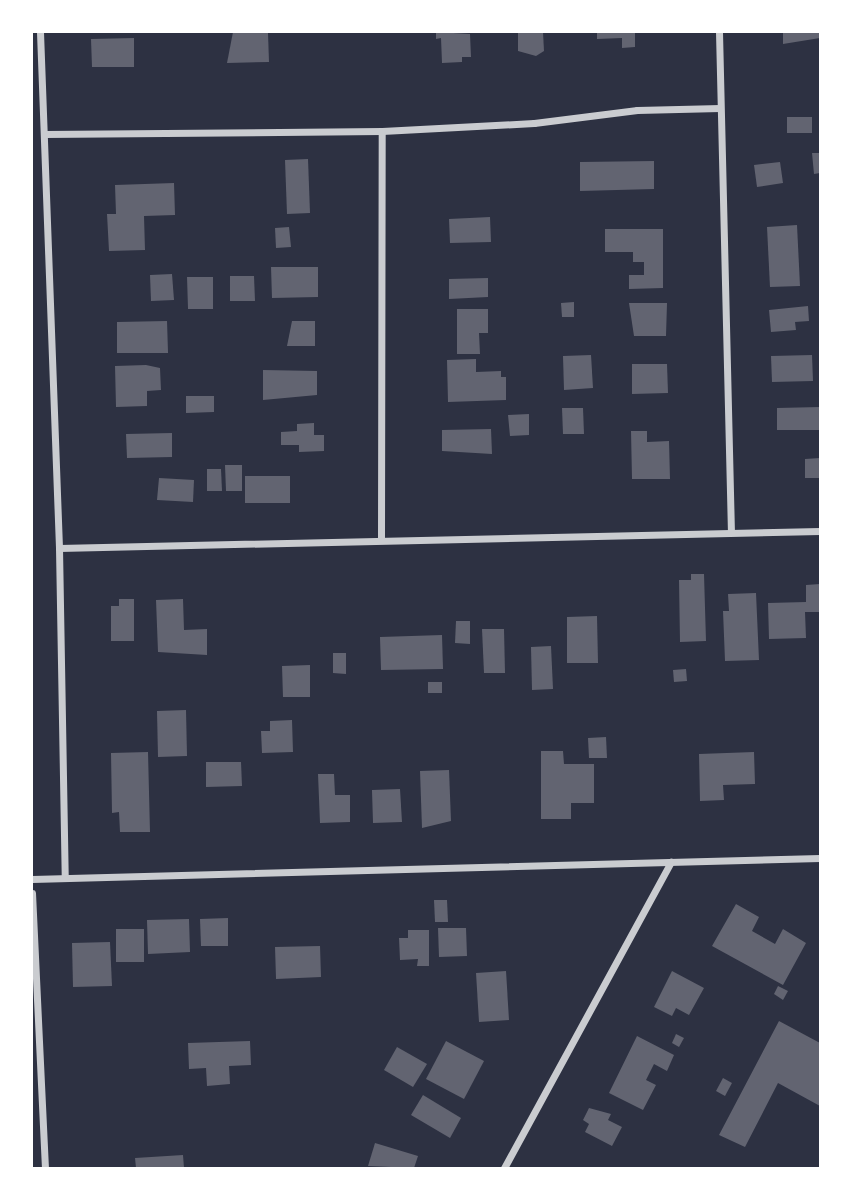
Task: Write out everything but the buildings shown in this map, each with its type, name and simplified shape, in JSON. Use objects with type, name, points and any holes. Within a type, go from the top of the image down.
[{"type":"street","points":[[32,32],[40,32],[44,134],[59,548],[65,878]]},
{"type":"street","points":[[719,32],[731,532]]},
{"type":"street","points":[[44,134],[382,131],[534,123],[636,110],[720,108]]},
{"type":"street","points":[[381,538],[382,131]]},
{"type":"street","points":[[59,548],[381,538],[821,531]]},
{"type":"street","points":[[32,879],[821,858]]},
{"type":"street","points":[[504,1168],[671,862]]},
{"type":"street","points":[[32,893],[45,1168]]}]
